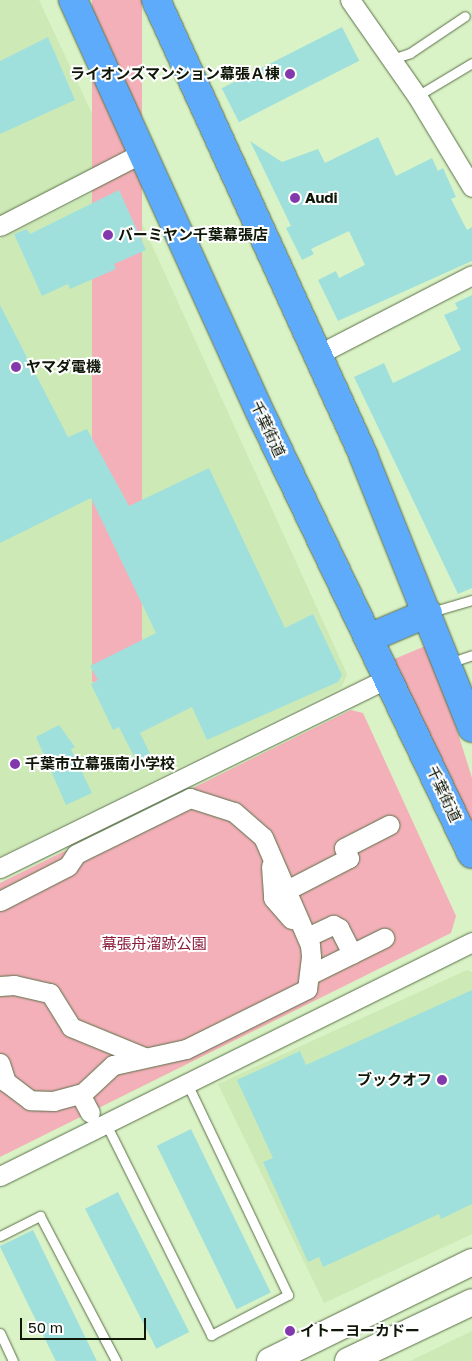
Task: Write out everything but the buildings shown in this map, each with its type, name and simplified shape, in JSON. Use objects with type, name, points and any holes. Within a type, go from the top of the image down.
[{"type":"highway","name":"千葉街道","points":[[73,0],[142,153],[368,638],[472,854]]},
{"type":"highway","points":[[156,0],[317,355],[428,613],[472,728]]},
{"type":"highway","points":[[368,638],[428,613]]},
{"type":"street","points":[[350,0],[417,96],[472,187]]},
{"type":"street","points":[[0,226],[142,153]]},
{"type":"street","points":[[317,355],[472,275]]},
{"type":"street","points":[[0,868],[388,678]]},
{"type":"street","points":[[0,901],[68,866],[76,854],[190,798],[234,812],[263,837],[312,957],[310,989]]},
{"type":"street","points":[[285,891],[349,858],[344,848],[390,825]]},
{"type":"street","points":[[271,855],[273,898],[303,931]]},
{"type":"street","points":[[303,931],[333,925],[339,928],[352,954]]},
{"type":"street","points":[[0,1063],[6,1082],[30,1100],[46,1102],[80,1094],[95,1085],[113,1065],[186,1049],[310,989],[352,954],[384,938]]},
{"type":"street","points":[[0,1176],[472,942]]},
{"type":"street","points":[[0,986],[14,985],[54,995],[65,1021],[113,1046],[148,1058]]},
{"type":"street","points":[[113,1046],[113,1065]]},
{"type":"street","points":[[80,1094],[90,1113]]},
{"type":"street","points":[[270,1361],[472,1262]]},
{"type":"street","points":[[348,1361],[472,1302]]},
{"type":"lane","points":[[392,59],[410,53],[465,16]]},
{"type":"lane","points":[[417,96],[472,63]]},
{"type":"lane","points":[[428,613],[472,600]]},
{"type":"lane","points":[[446,663],[472,655]]},
{"type":"lane","points":[[106,1124],[211,1335],[288,1295],[187,1083]]},
{"type":"lane","points":[[0,1236],[40,1216],[116,1361]]},
{"type":"lane","points":[[0,1334],[13,1361]]},
{"type":"shaded area","points":[[0,0],[39,0],[110,152],[105,164],[0,216]]},
{"type":"shaded area","points":[[112,183],[126,188],[347,674],[342,687],[0,856],[0,239]]},
{"type":"shaded area","points":[[467,970],[472,972],[472,1234],[324,1303],[218,1084]]},
{"type":"shaded area","points":[[472,1331],[472,1361],[410,1361]]},
{"type":"green space","points":[[92,0],[142,0],[142,682],[92,682]]},
{"type":"green space","points":[[430,644],[472,778],[472,826],[392,660]]},
{"type":"green space","name":"幕張舟溜跡公園","points":[[351,710],[363,713],[456,916],[451,933],[0,1157],[0,883]]},
{"type":"place","name":"ライオンズマンション幕張Ａ棟","points":[[290,74]]},
{"type":"place","name":"Audi","points":[[295,198]]},
{"type":"place","name":"バーミヤン千葉幕張店","points":[[108,235]]},
{"type":"place","name":"ヤマダ電機","points":[[16,367]]},
{"type":"place","name":"千葉市立幕張南小学校","points":[[15,764]]},
{"type":"place","name":"ブックオフ","points":[[442,1080]]},
{"type":"place","name":"イトーヨーカドー","points":[[290,1331]]}]
